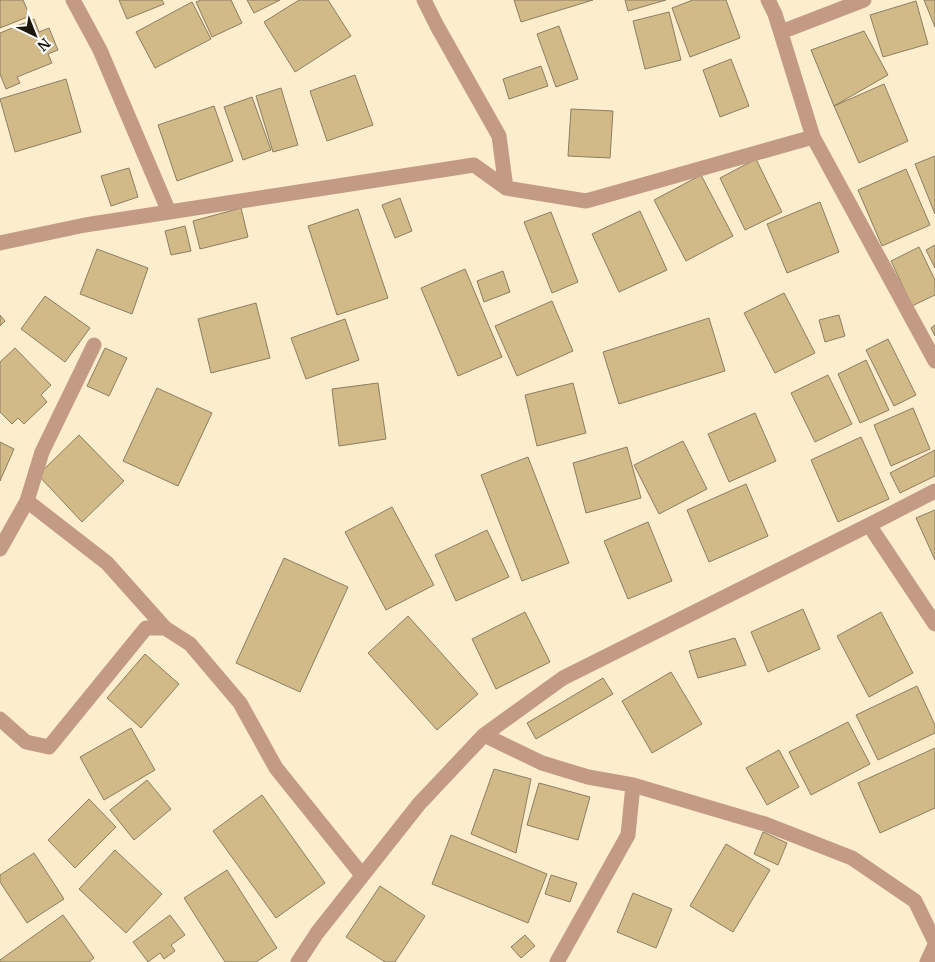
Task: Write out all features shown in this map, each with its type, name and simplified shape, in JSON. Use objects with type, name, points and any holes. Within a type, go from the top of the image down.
[{"type":"street","points":[[73,0],[100,50],[169,212]]},
{"type":"street","points":[[424,0],[499,136],[506,188]]},
{"type":"street","points":[[768,0],[781,32],[813,136],[935,360]]},
{"type":"street","points":[[781,32],[864,0]]},
{"type":"street","points":[[0,243],[85,225],[474,165],[506,188],[586,202],[813,136]]},
{"type":"street","points":[[0,549],[27,502],[42,452],[94,345]]},
{"type":"street","points":[[298,962],[317,933],[419,804],[484,736],[563,678],[869,526],[935,490]]},
{"type":"street","points":[[27,502],[107,563],[165,628],[190,644],[240,702],[276,768],[362,875]]},
{"type":"street","points":[[869,526],[935,624]]},
{"type":"street","points":[[0,719],[26,742],[49,747],[146,628],[165,628]]},
{"type":"street","points":[[484,736],[542,763],[588,777],[634,785],[765,824],[852,858],[915,901],[935,944],[927,962]]},
{"type":"street","points":[[557,962],[628,835],[634,785]]},
{"type":"building","points":[[0,0],[23,0],[30,16],[0,28]]},
{"type":"building","points":[[119,0],[162,0],[164,4],[127,19]]},
{"type":"building","points":[[201,0],[231,0],[242,23],[212,37],[196,2]]},
{"type":"building","points":[[247,0],[280,0],[254,13]]},
{"type":"building","points":[[299,0],[328,0],[351,36],[295,72],[264,22]]},
{"type":"building","points":[[514,0],[593,0],[521,22]]},
{"type":"building","points":[[625,0],[666,0],[628,11]]},
{"type":"building","points":[[693,0],[726,0],[740,38],[690,57],[672,8]]},
{"type":"building","points":[[924,0],[935,0],[935,27]]},
{"type":"building","points":[[916,1],[928,44],[883,57],[870,15]]},
{"type":"building","points":[[192,2],[211,39],[155,68],[136,32]]},
{"type":"building","points":[[669,12],[681,60],[645,69],[633,21]]},
{"type":"building","points":[[34,19],[39,32],[49,28],[58,50],[48,54],[52,63],[17,77],[20,83],[6,89],[0,74],[0,33]]},
{"type":"building","points":[[559,26],[578,79],[556,87],[537,34]]},
{"type":"building","points":[[864,31],[888,75],[834,106],[811,50]]},
{"type":"building","points":[[731,59],[749,106],[720,117],[703,70]]},
{"type":"building","points":[[541,66],[548,86],[509,99],[503,79]]},
{"type":"building","points":[[355,75],[373,125],[327,141],[310,91]]},
{"type":"building","points":[[66,79],[81,132],[15,152],[0,99]]},
{"type":"building","points":[[884,84],[908,141],[859,163],[834,106]]},
{"type":"building","points":[[281,88],[298,145],[273,152],[256,96]]},
{"type":"building","points":[[252,97],[271,150],[243,160],[224,107]]},
{"type":"building","points":[[214,106],[233,161],[177,181],[158,125]]},
{"type":"building","points":[[571,109],[613,111],[610,158],[568,156]]},
{"type":"building","points":[[935,156],[935,214],[915,164]]},
{"type":"building","points":[[756,159],[782,212],[745,230],[720,178]]},
{"type":"building","points":[[129,168],[138,197],[111,206],[101,176]]},
{"type":"building","points":[[906,169],[930,225],[882,246],[858,190]]},
{"type":"building","points":[[701,175],[733,236],[686,261],[654,200]]},
{"type":"building","points":[[400,198],[412,231],[395,238],[382,205]]},
{"type":"building","points":[[820,202],[839,252],[787,273],[767,224]]},
{"type":"building","points":[[241,208],[248,237],[200,249],[193,221]]},
{"type":"building","points":[[358,209],[388,298],[337,315],[308,226]]},
{"type":"building","points":[[640,211],[667,270],[619,292],[592,234]]},
{"type":"building","points":[[551,212],[578,282],[552,293],[524,222]]},
{"type":"building","points":[[185,226],[191,251],[171,255],[165,231]]},
{"type":"building","points":[[935,245],[935,268],[926,250]]},
{"type":"building","points":[[919,247],[935,280],[935,295],[912,306],[891,261]]},
{"type":"building","points":[[97,249],[148,268],[132,314],[80,294]]},
{"type":"building","points":[[465,269],[502,357],[458,376],[421,288]]},
{"type":"building","points":[[503,271],[510,292],[484,302],[477,281]]},
{"type":"building","points":[[784,293],[815,353],[775,373],[744,313]]},
{"type":"building","points":[[45,296],[90,328],[65,362],[21,329]]},
{"type":"building","points":[[552,301],[573,351],[517,376],[495,326]]},
{"type":"building","points":[[256,303],[270,358],[211,373],[198,319]]},
{"type":"building","points":[[0,315],[5,321],[0,326]]},
{"type":"building","points":[[839,315],[845,336],[825,342],[819,320]]},
{"type":"building","points":[[709,318],[725,371],[619,404],[603,352]]},
{"type":"building","points":[[345,319],[359,360],[306,379],[291,338]]},
{"type":"building","points":[[935,325],[935,336],[931,328]]},
{"type":"building","points":[[888,339],[916,395],[894,406],[866,350]]},
{"type":"building","points":[[15,348],[51,385],[41,395],[47,402],[24,424],[18,418],[12,424],[0,412],[0,362]]},
{"type":"building","points":[[105,348],[127,358],[109,396],[87,386]]},
{"type":"building","points":[[866,360],[889,410],[860,423],[838,374]]},
{"type":"building","points":[[828,375],[852,424],[815,442],[791,393]]},
{"type":"building","points":[[378,383],[386,439],[339,446],[332,389]]},
{"type":"building","points":[[573,383],[586,433],[537,446],[525,395]]},
{"type":"building","points":[[157,388],[212,413],[178,486],[123,461]]},
{"type":"building","points":[[913,408],[930,449],[891,466],[874,425]]},
{"type":"building","points":[[755,413],[776,461],[729,482],[708,434]]},
{"type":"building","points":[[79,435],[124,481],[82,522],[38,475]]},
{"type":"building","points":[[861,437],[889,499],[838,522],[811,460]]},
{"type":"building","points":[[683,441],[707,489],[659,514],[634,465]]},
{"type":"building","points":[[0,442],[14,449],[0,481]]},
{"type":"building","points":[[627,447],[641,498],[586,513],[573,463]]},
{"type":"building","points":[[935,450],[935,476],[900,493],[890,473]]},
{"type":"building","points":[[528,457],[569,563],[522,581],[481,475]]},
{"type":"building","points":[[746,484],[768,536],[709,562],[687,510]]},
{"type":"building","points":[[392,507],[434,585],[386,610],[345,532]]},
{"type":"building","points":[[935,510],[935,560],[916,518]]},
{"type":"building","points":[[648,522],[672,581],[628,599],[604,541]]},
{"type":"building","points":[[487,530],[509,577],[456,601],[435,555]]},
{"type":"building","points":[[284,558],[348,587],[300,692],[236,663]]},
{"type":"building","points":[[803,609],[820,649],[768,672],[751,632]]},
{"type":"building","points":[[525,612],[550,662],[496,689],[472,639]]},
{"type":"building","points":[[881,612],[913,673],[869,697],[837,636]]},
{"type":"building","points":[[408,616],[478,694],[437,730],[368,653]]},
{"type":"building","points":[[735,638],[746,665],[698,678],[689,651]]},
{"type":"building","points":[[145,654],[179,684],[141,728],[107,698]]},
{"type":"building","points":[[671,672],[702,724],[652,753],[622,701]]},
{"type":"building","points":[[603,678],[613,694],[536,739],[527,723]]},
{"type":"building","points":[[917,686],[935,725],[935,733],[878,760],[856,715]]},
{"type":"building","points":[[848,722],[870,764],[811,795],[789,752]]},
{"type":"building","points":[[131,728],[155,770],[104,800],[80,757]]},
{"type":"building","points":[[935,748],[935,808],[880,833],[858,783]]},
{"type":"building","points":[[779,750],[799,787],[767,805],[746,768]]},
{"type":"building","points":[[494,769],[531,779],[516,853],[471,834]]},
{"type":"building","points":[[147,780],[171,809],[134,840],[110,810]]},
{"type":"building","points":[[539,783],[590,797],[578,840],[527,825]]},
{"type":"building","points":[[262,795],[325,883],[276,918],[213,831]]},
{"type":"building","points":[[89,799],[116,827],[75,868],[48,840]]},
{"type":"building","points":[[763,832],[787,843],[778,865],[754,854]]},
{"type":"building","points":[[451,835],[547,874],[528,923],[432,884]]},
{"type":"building","points":[[726,844],[770,870],[733,932],[690,906]]},
{"type":"building","points":[[115,850],[162,894],[126,933],[79,889]]},
{"type":"building","points":[[34,853],[64,899],[27,923],[0,882],[0,875]]},
{"type":"building","points":[[227,870],[277,948],[256,962],[225,962],[184,898]]},
{"type":"building","points":[[551,875],[577,883],[570,902],[545,894]]},
{"type":"building","points":[[380,886],[425,916],[395,962],[385,962],[346,937]]},
{"type":"building","points":[[633,893],[672,909],[656,948],[617,932]]},
{"type":"building","points":[[63,915],[94,958],[89,962],[0,962],[0,960]]},
{"type":"building","points":[[170,915],[185,935],[171,945],[175,951],[164,959],[160,953],[148,962],[133,942]]},
{"type":"building","points":[[525,935],[535,946],[521,958],[511,947]]}]
